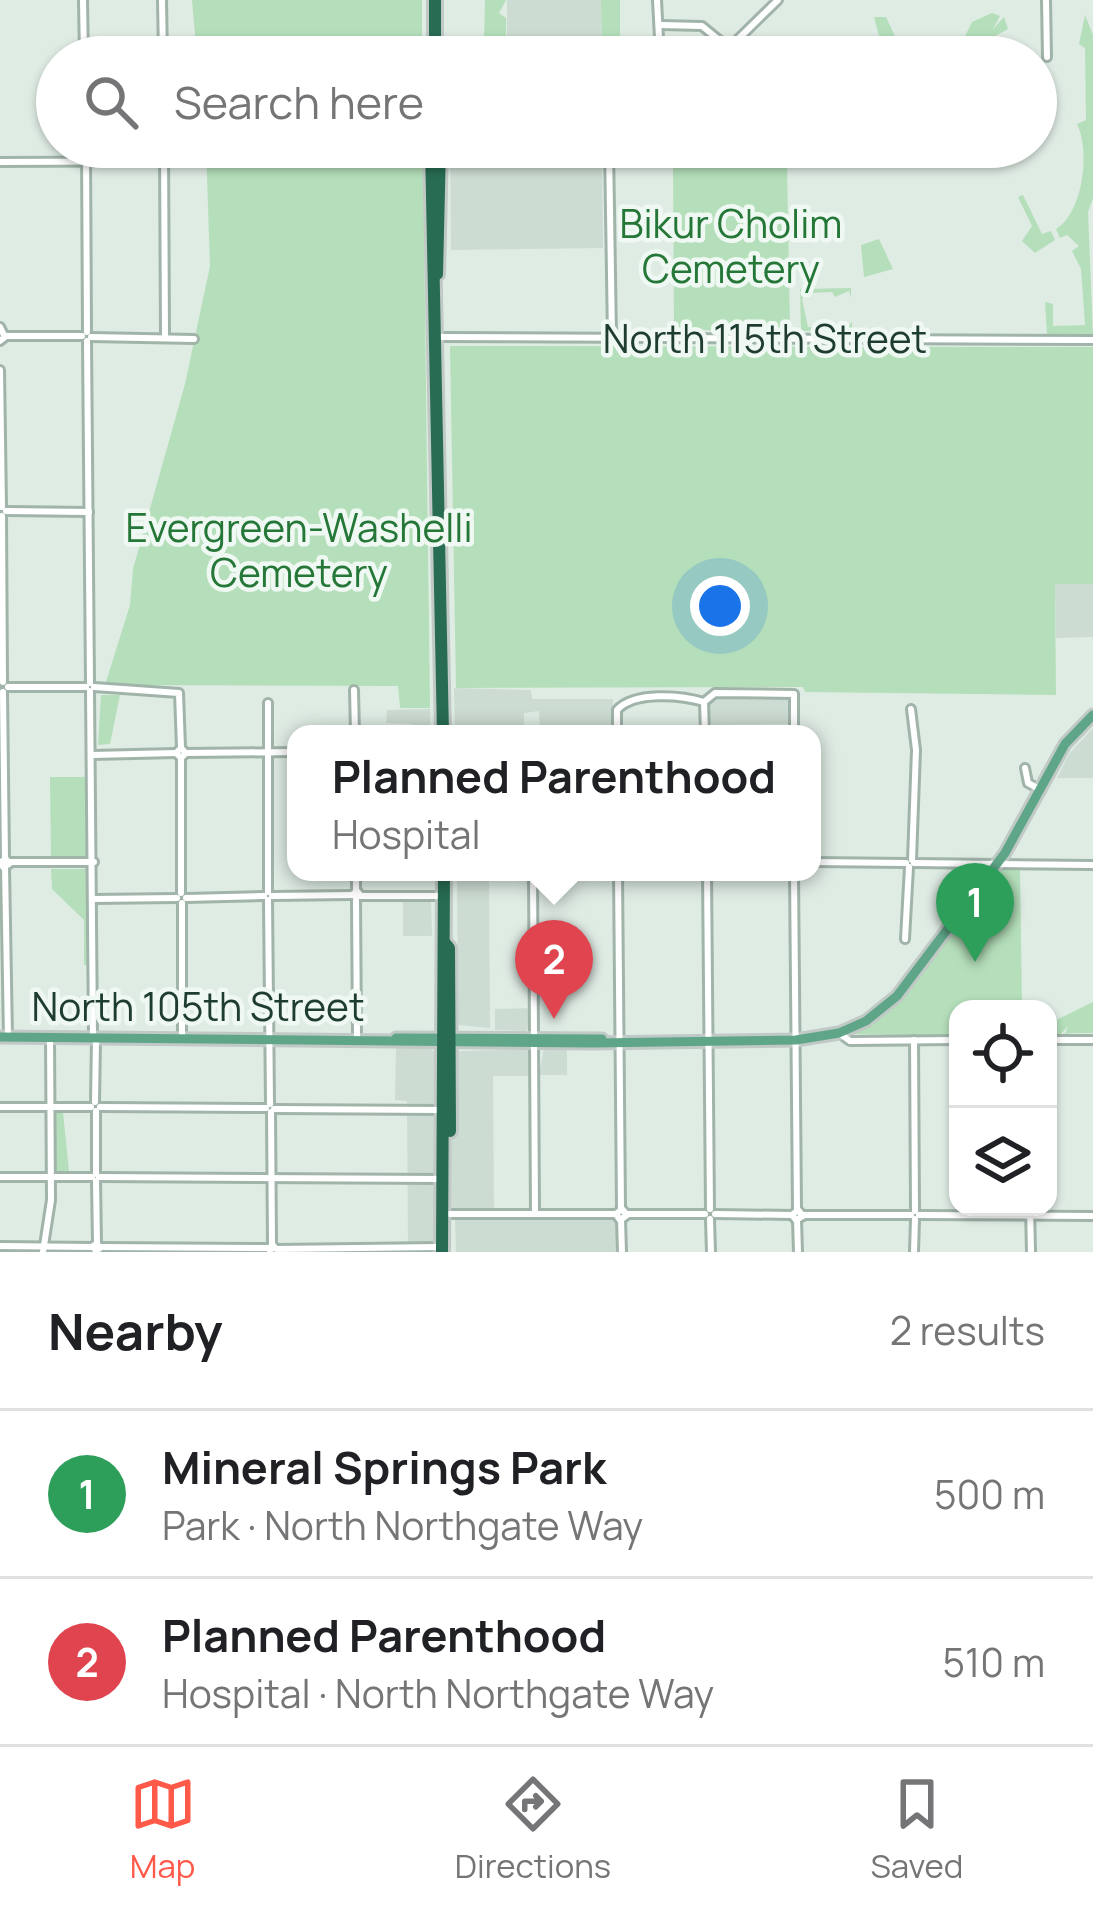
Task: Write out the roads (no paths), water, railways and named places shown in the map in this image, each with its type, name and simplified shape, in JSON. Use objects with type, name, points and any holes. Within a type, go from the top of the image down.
[{"type":"highway","points":[[435,0],[435,36]]},
{"type":"highway","points":[[436,168],[442,261],[437,275],[443,725]]},
{"type":"highway","points":[[444,881],[444,942],[449,949],[441,1110],[445,1250]]},
{"type":"highway","points":[[445,1250],[450,1214],[446,1038]]},
{"type":"main road","points":[[839,1033],[874,1015],[896,996],[998,863],[1064,744],[1093,715]]},
{"type":"main road","name":"North 105th Street","points":[[4,1037],[796,1040],[839,1033]]},
{"type":"street","points":[[83,0],[84,36]]},
{"type":"street","points":[[162,0],[163,36]]},
{"type":"street","points":[[657,0],[661,36]]},
{"type":"street","points":[[739,36],[768,3],[778,0]]},
{"type":"street","points":[[1046,0],[1047,36]]},
{"type":"street","points":[[661,25],[702,26],[714,36]]},
{"type":"street","points":[[0,161],[36,161]]},
{"type":"street","points":[[86,168],[96,1248]]},
{"type":"street","points":[[164,168],[165,336]]},
{"type":"street","points":[[609,168],[612,338]]},
{"type":"street","points":[[1,334],[194,339]]},
{"type":"street","name":"North 115th Street","points":[[438,337],[1093,340]]},
{"type":"street","points":[[0,370],[4,1037]]},
{"type":"street","points":[[2,512],[89,512]]},
{"type":"street","points":[[3,687],[178,693],[182,1037]]},
{"type":"street","points":[[354,690],[355,725]]},
{"type":"street","points":[[704,702],[715,693],[794,694],[794,725]]},
{"type":"street","points":[[616,725],[616,710],[637,700],[685,696],[704,702]]},
{"type":"street","points":[[704,702],[705,725]]},
{"type":"street","points":[[268,703],[272,1249]]},
{"type":"street","points":[[905,939],[916,750],[911,709]]},
{"type":"street","points":[[92,754],[287,752]]},
{"type":"street","points":[[1025,768],[1028,783],[1041,790]]},
{"type":"street","points":[[4,862],[94,862]]},
{"type":"street","points":[[821,862],[1093,865]]},
{"type":"street","points":[[356,881],[357,1038]]},
{"type":"street","points":[[533,881],[535,1214]]},
{"type":"street","points":[[618,881],[622,1252]]},
{"type":"street","points":[[707,881],[711,1252]]},
{"type":"street","points":[[794,881],[798,1252]]},
{"type":"street","points":[[93,898],[444,896]]},
{"type":"street","points":[[839,1033],[850,1041],[949,1040]]},
{"type":"street","points":[[44,1249],[51,1177],[50,1037]]},
{"type":"street","points":[[914,1040],[914,1252]]},
{"type":"street","points":[[1057,1040],[1093,1040]]},
{"type":"street","points":[[0,1107],[441,1110]]},
{"type":"street","points":[[0,1177],[442,1179]]},
{"type":"street","points":[[1057,1213],[1093,1216]]},
{"type":"street","points":[[450,1214],[949,1214]]},
{"type":"street","points":[[1030,1216],[1031,1252]]},
{"type":"street","points":[[0,1246],[445,1250]]},
{"type":"place","name":"Mineral Springs Park","points":[[975,962]]},
{"type":"place","name":"Planned Parenthood","points":[[554,1019]]},
{"type":"park label","name":"Bikur Cholim Cemetery","points":[[731,246]]},
{"type":"park label","name":"Evergreen-Washelli Cemetery","points":[[299,550]]}]
